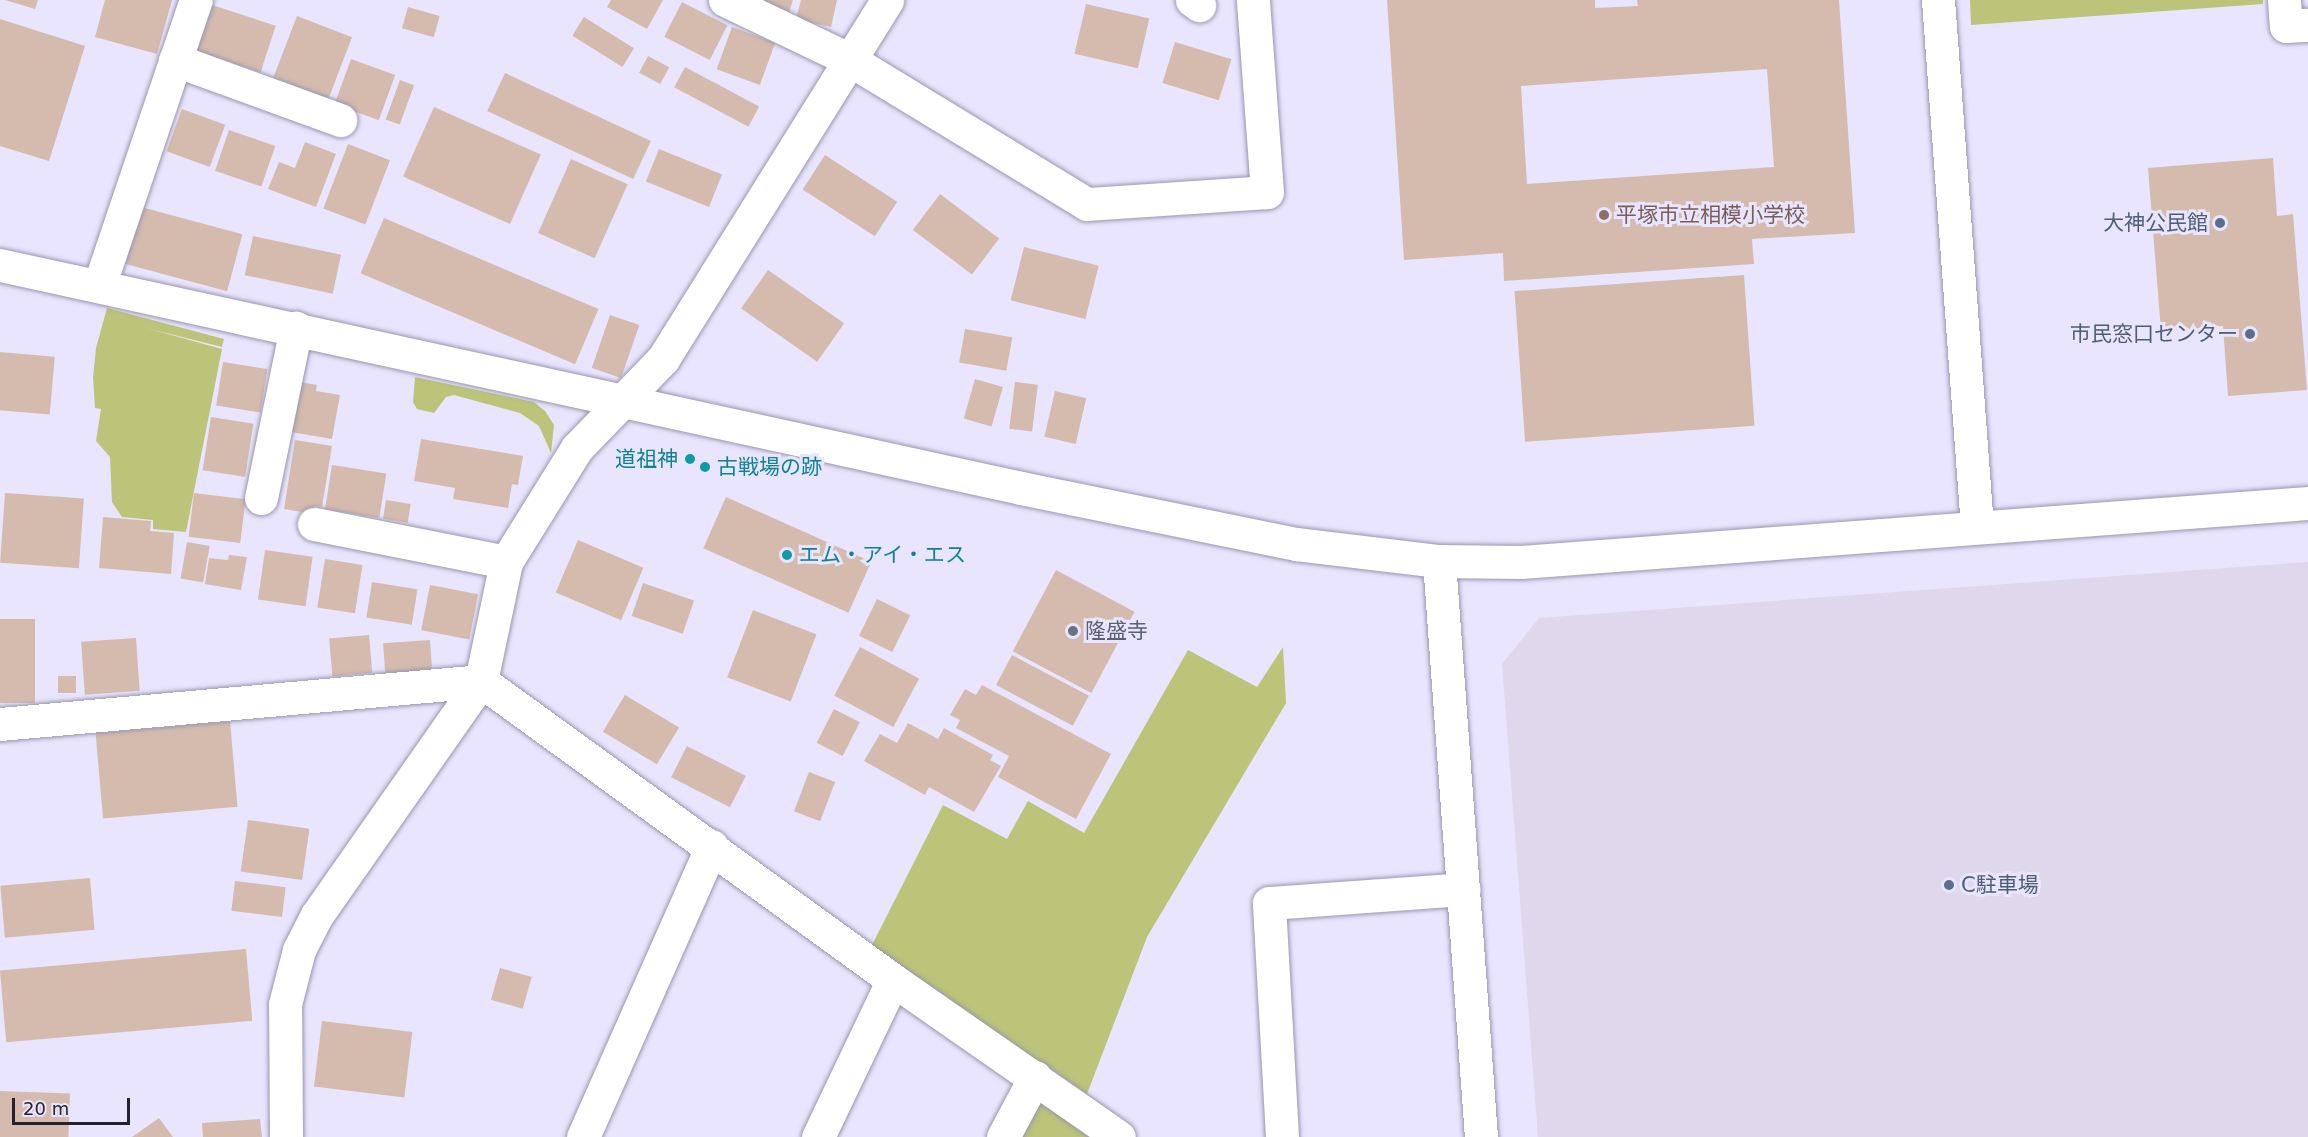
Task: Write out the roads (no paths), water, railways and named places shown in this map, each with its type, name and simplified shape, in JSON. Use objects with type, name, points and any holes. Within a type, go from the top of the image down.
[{"type":"street","points":[[99,286],[196,0]]},
{"type":"street","points":[[725,0],[850,60],[1087,204],[1267,192],[1253,0]]},
{"type":"street","points":[[286,1137],[285,1004],[299,950],[317,915],[481,681],[506,562],[577,448],[625,401],[663,359],[887,0]]},
{"type":"street","points":[[1938,0],[1977,528]]},
{"type":"street","points":[[2284,0],[2286,26],[2308,25]]},
{"type":"street","points":[[175,60],[340,120]]},
{"type":"street","points":[[0,265],[1296,544],[1439,561],[1521,562],[2308,503]]},
{"type":"street","points":[[261,498],[296,328]]},
{"type":"street","points":[[314,524],[506,562]]},
{"type":"street","points":[[1439,561],[1481,1137]]},
{"type":"street","points":[[0,724],[481,681],[712,846],[892,980],[1119,1137]]},
{"type":"street","points":[[583,1137],[712,846]]},
{"type":"street","points":[[1282,1137],[1269,903],[1463,889]]},
{"type":"street","points":[[818,1137],[892,980]]},
{"type":"street","points":[[1003,1137],[1035,1077]]},
{"type":"place","name":"平塚市立相模小学校","points":[[1604,215]]},
{"type":"place","name":"大神公民館","points":[[2220,223]]},
{"type":"place","name":"市民窓口センター","points":[[2250,334]]},
{"type":"place","name":"道祖神","points":[[690,459]]},
{"type":"place","name":"古戦場の跡","points":[[705,467]]},
{"type":"place","name":"エム・アイ・エス","points":[[787,555]]},
{"type":"place","name":"隆盛寺","points":[[1073,631]]},
{"type":"place","name":"C駐車場","points":[[1949,885]]}]
